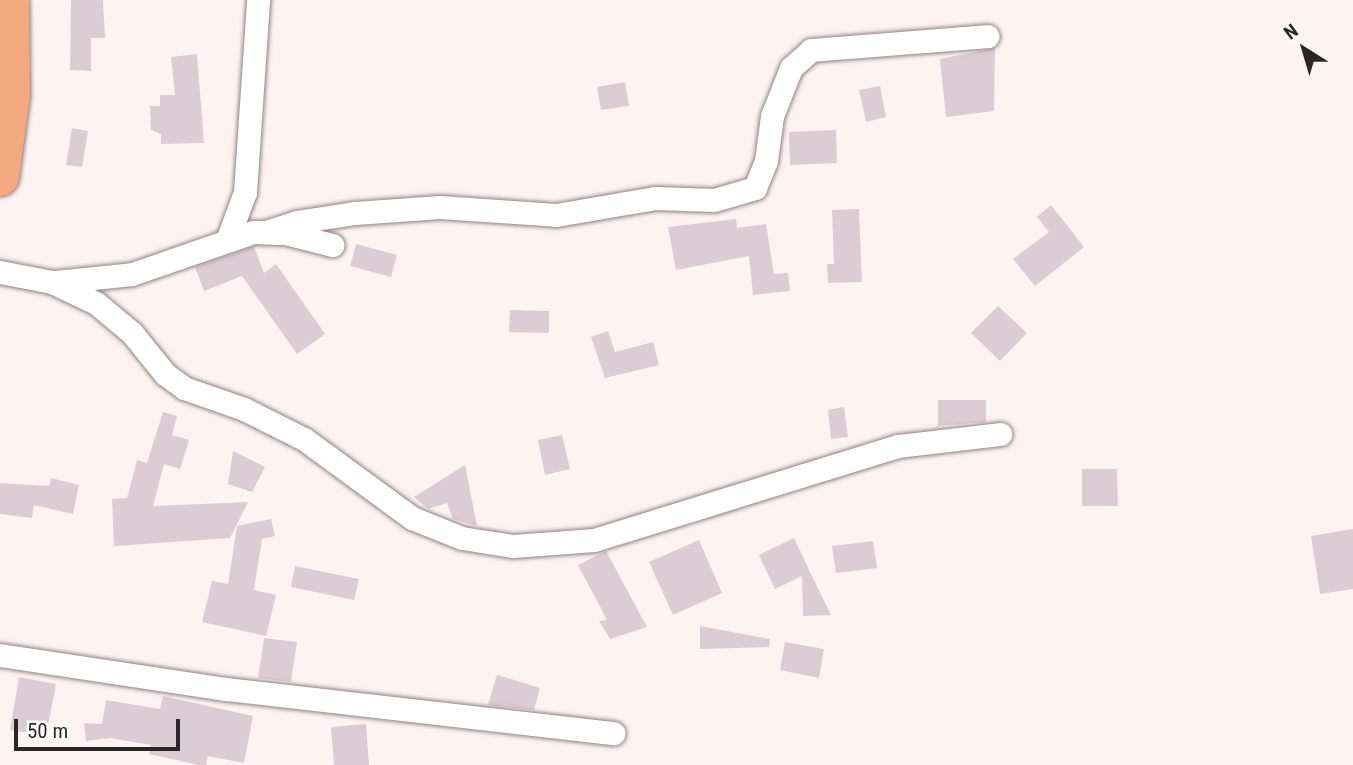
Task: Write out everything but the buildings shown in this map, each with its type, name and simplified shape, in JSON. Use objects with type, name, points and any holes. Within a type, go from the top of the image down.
[{"type":"highway","points":[[0,177],[11,96],[10,0]]},
{"type":"street","points":[[228,238],[245,192],[258,0]]},
{"type":"street","points":[[52,282],[132,274],[228,238],[266,232],[296,222],[355,213],[440,207],[555,215],[655,198],[714,200],[755,188],[782,92],[792,68],[811,50],[987,36]]},
{"type":"street","points":[[266,232],[332,245]]},
{"type":"street","points":[[0,272],[52,282],[96,303],[132,332],[164,374],[184,388],[244,409],[304,439],[412,518],[462,538],[513,547],[594,540],[898,446],[1000,434]]},
{"type":"street","points":[[0,655],[226,690],[614,733]]}]
